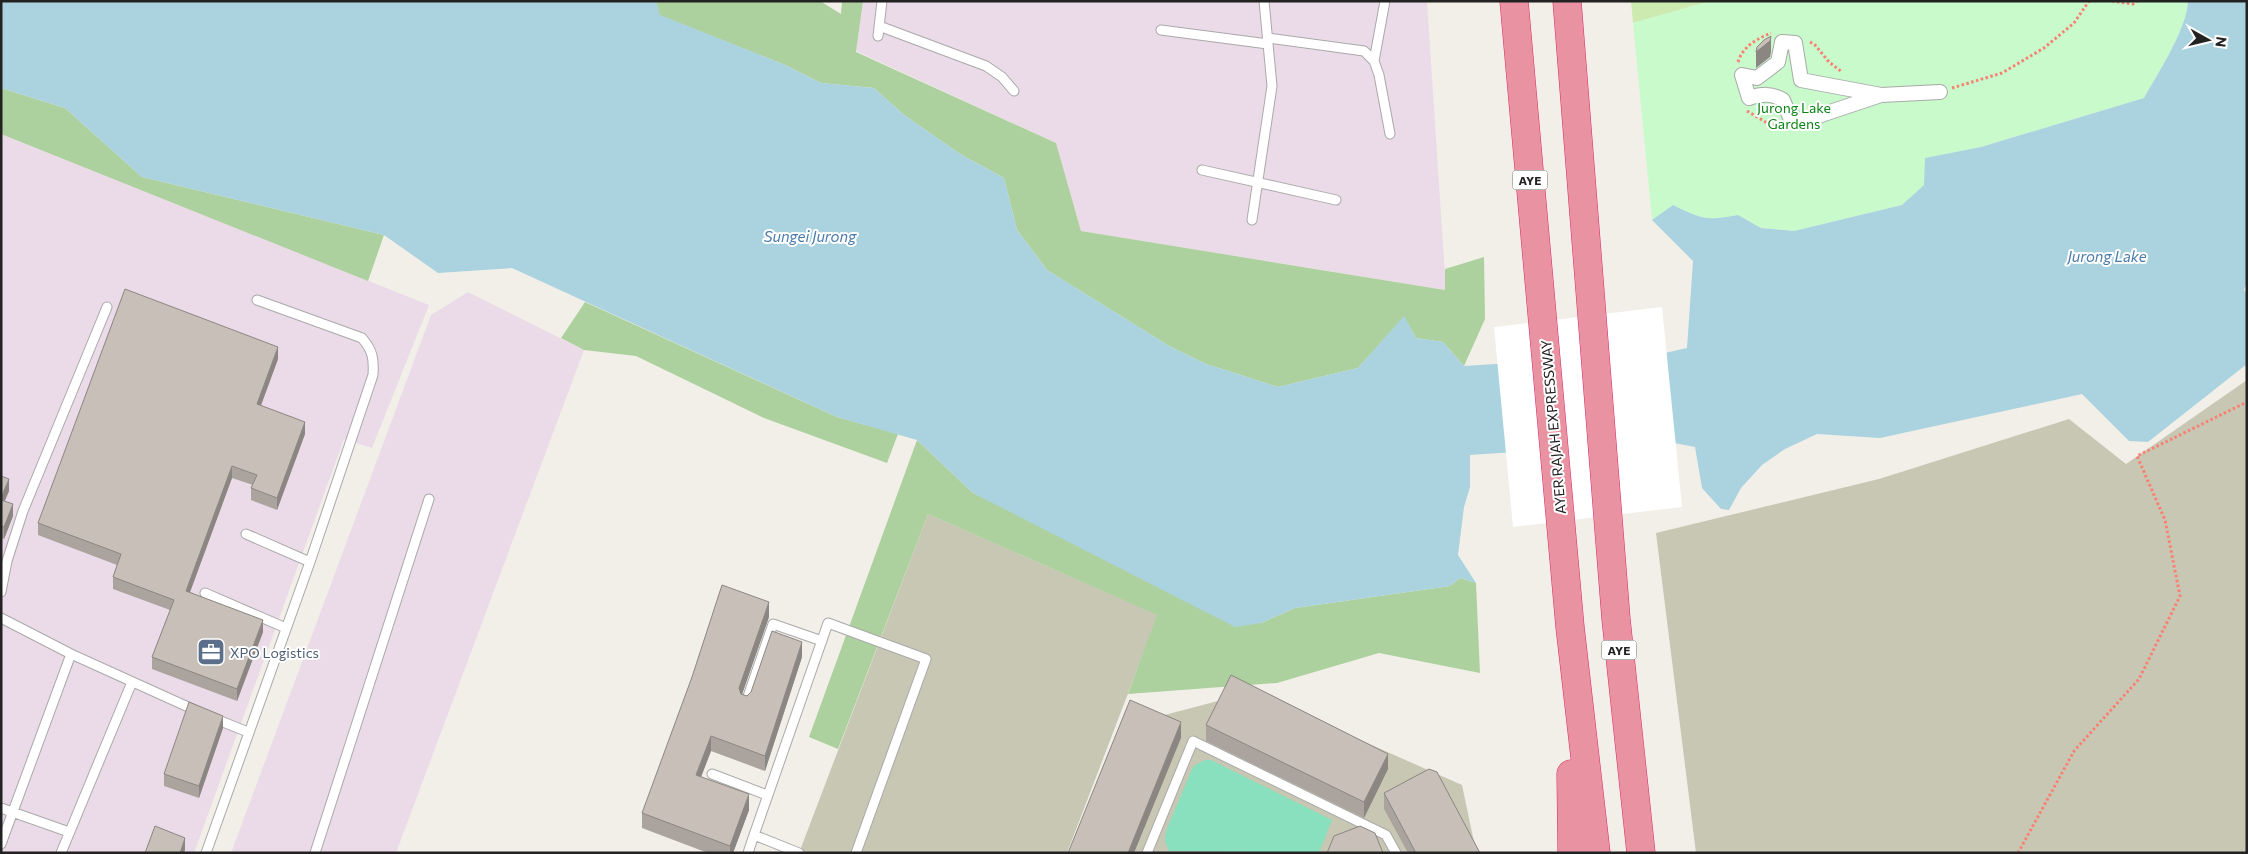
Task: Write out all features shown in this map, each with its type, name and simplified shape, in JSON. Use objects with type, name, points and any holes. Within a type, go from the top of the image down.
[{"type":"highway","name":"AYER RAJAH EXPRESSWAY","points":[[1514,1],[1570,627],[1596,853]]},
{"type":"highway","name":"AYE","points":[[1567,1],[1616,619],[1641,853]]},
{"type":"highway","points":[[1570,627],[1572,853]]},
{"type":"street","points":[[1881,95],[1808,119],[1790,120],[1784,100],[1775,95],[1764,94],[1749,98],[1742,75],[1758,78],[1778,62],[1782,42],[1795,43],[1800,80],[1881,95],[1940,92]]},
{"type":"lane","points":[[878,36],[882,1]]},
{"type":"lane","points":[[1252,220],[1272,86],[1264,1]]},
{"type":"lane","points":[[1374,61],[1385,1]]},
{"type":"lane","points":[[879,26],[986,66],[1002,77],[1014,91]]},
{"type":"lane","points":[[1161,30],[1364,51],[1374,61],[1379,75],[1390,134]]},
{"type":"lane","points":[[1202,170],[1336,200]]},
{"type":"lane","points":[[206,853],[310,562],[373,375],[374,358],[370,347],[362,338],[257,300]]},
{"type":"lane","points":[[1,592],[7,561],[22,511],[106,307]]},
{"type":"lane","points":[[315,853],[430,499]]},
{"type":"lane","points":[[246,534],[310,562]]},
{"type":"lane","points":[[205,593],[286,628]]},
{"type":"lane","points":[[1,618],[71,654],[248,732]]},
{"type":"lane","points":[[748,853],[828,623],[926,659],[856,853]]},
{"type":"lane","points":[[745,705],[773,624],[822,641]]},
{"type":"lane","points":[[1,844],[71,654]]},
{"type":"lane","points":[[61,853],[132,682]]},
{"type":"lane","points":[[1148,853],[1193,741],[1386,835],[1396,853]]},
{"type":"lane","points":[[712,774],[767,795]]},
{"type":"lane","points":[[1,808],[69,832]]},
{"type":"lane","points":[[754,835],[799,853]]},
{"type":"path","points":[[1940,92],[2002,73],[2044,48],[2074,23],[2089,1]]},
{"type":"path","points":[[2112,1],[2133,4],[2136,1]]},
{"type":"path","points":[[2018,853],[2074,750],[2139,679],[2180,596],[2166,520],[2137,456],[2247,402]]},
{"type":"shaded area","points":[[863,1],[1427,1],[1446,290],[1081,231],[1056,143],[856,51]]},
{"type":"shaded area","points":[[1,134],[429,305],[372,448],[344,439],[194,853],[1,853]]},
{"type":"shaded area","points":[[468,292],[584,350],[396,853],[231,853],[431,315]]},
{"type":"shaded area","points":[[2247,380],[2247,853],[1696,853],[1656,533],[1879,479],[2069,419],[2126,464]]},
{"type":"shaded area","points":[[928,514],[1158,615],[1067,853],[799,853]]},
{"type":"shaded area","points":[[1252,692],[1462,785],[1474,842],[1474,853],[1083,853],[1138,722]]},
{"type":"green space","points":[[656,1],[820,1],[841,14],[842,1],[863,1],[856,52],[1056,143],[1081,231],[1445,290],[1445,269],[1484,257],[1485,319],[1464,366],[1443,342],[1416,338],[1404,317],[1358,368],[1278,387],[1206,364],[1169,346],[1047,270],[1017,230],[1004,178],[960,154],[904,115],[874,88],[821,83],[785,65],[659,15]]},
{"type":"green space","points":[[1631,1],[1711,1],[1633,23]]},
{"type":"green space","name":"Jurong Lake Gardens","points":[[1711,1],[2188,1],[2183,24],[2164,64],[2144,98],[1981,147],[1926,158],[1924,185],[1902,205],[1794,231],[1761,228],[1738,215],[1705,218],[1673,205],[1652,220],[1633,23]]},
{"type":"green space","points":[[1,88],[65,108],[142,177],[384,235],[368,281],[1,134]]},
{"type":"green space","points":[[585,302],[837,417],[898,434],[887,463],[764,418],[636,356],[584,350],[561,338]]},
{"type":"green space","points":[[917,440],[973,493],[1261,623],[1295,608],[1450,586],[1460,578],[1476,583],[1480,673],[1379,653],[1277,683],[1128,694],[1157,615],[928,514],[838,749],[809,737]]},
{"type":"green space","points":[[1205,760],[1211,760],[1332,820],[1319,853],[1169,851],[1165,841],[1166,831],[1192,769],[1195,765]]},
{"type":"water","name":"Sungei Jurong","points":[[1,1],[656,1],[660,15],[785,65],[821,83],[874,88],[904,115],[960,154],[1004,178],[1017,230],[1047,270],[1169,346],[1206,364],[1278,387],[1358,368],[1404,316],[1416,338],[1443,342],[1464,366],[1665,353],[1687,348],[1693,261],[1652,220],[1673,205],[1704,218],[1738,215],[1761,228],[1794,231],[1902,205],[1924,185],[1925,158],[1981,147],[2144,98],[2164,64],[2183,24],[2188,1],[2247,1],[2247,282],[2244,290],[2247,293],[2247,364],[2148,442],[2129,441],[2082,394],[1880,438],[1817,434],[1785,449],[1762,465],[1741,488],[1729,510],[1721,509],[1702,488],[1695,447],[1669,442],[1470,455],[1470,487],[1464,507],[1458,555],[1476,583],[1460,578],[1450,586],[1295,608],[1261,623],[1235,627],[973,493],[917,440],[837,417],[512,268],[438,273],[384,235],[142,177],[65,108],[1,88]]},
{"type":"pier","points":[[1662,307],[1682,507],[1513,527],[1494,327]]},
{"type":"building","points":[[1771,36],[1770,41],[1756,52],[1757,47]]},
{"type":"building","points":[[125,289],[278,347],[257,404],[305,422],[277,498],[251,488],[257,475],[232,466],[186,591],[263,620],[237,689],[152,657],[174,600],[113,577],[121,554],[38,523]]},
{"type":"building","points":[[1,476],[9,479],[1,498]]},
{"type":"building","points":[[1,500],[13,504],[4,527],[1,526]]},
{"type":"building","points":[[722,585],[769,602],[739,688],[741,694],[747,696],[751,692],[772,631],[802,642],[765,756],[711,736],[696,775],[749,794],[730,846],[642,813],[692,677]]},
{"type":"building","points":[[1231,675],[1388,754],[1364,802],[1206,725]]},
{"type":"building","points":[[1130,700],[1181,722],[1128,853],[1068,853]]},
{"type":"building","points":[[189,702],[223,716],[199,786],[164,774]]},
{"type":"building","points":[[1429,769],[1437,772],[1480,853],[1416,853],[1384,793]]},
{"type":"building","points":[[155,826],[185,838],[180,853],[145,853]]},
{"type":"building","points":[[1360,826],[1375,833],[1383,853],[1327,853],[1334,836]]},
{"type":"place","name":"XPO Logistics","points":[[211,652]]},
{"type":"water label","name":"Jurong Lake","points":[[2107,256]]}]
